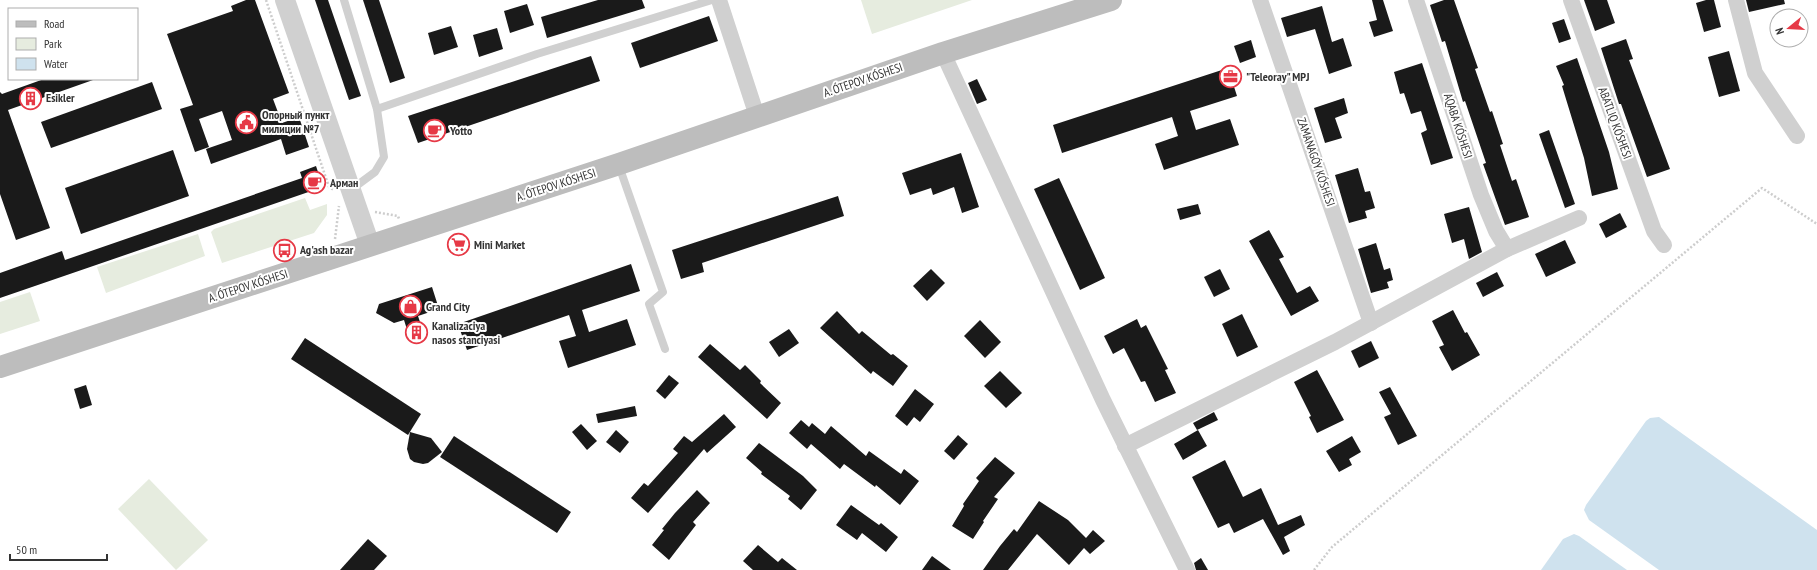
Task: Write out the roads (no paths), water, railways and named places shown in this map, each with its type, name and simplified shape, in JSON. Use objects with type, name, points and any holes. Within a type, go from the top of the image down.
[{"type":"main road","name":"A. ÓTEPOV KÓSHESI","points":[[0,367],[619,164],[943,53],[1111,0]]},
{"type":"street","points":[[285,0],[343,194],[370,245]]},
{"type":"street","points":[[719,0],[757,116]]},
{"type":"street","name":"ZAMANAGÓY KÓSHESI","points":[[1260,0],[1371,323]]},
{"type":"street","name":"AQABA KÓSHESI","points":[[1416,0],[1481,195],[1496,231],[1507,249]]},
{"type":"street","points":[[1571,0],[1654,231],[1664,244]]},
{"type":"street","points":[[1736,0],[1755,72],[1797,136]]},
{"type":"street","points":[[943,53],[1125,446],[1187,570]]},
{"type":"street","points":[[1125,446],[1371,323],[1507,249],[1579,218]]},
{"type":"lane","points":[[343,194],[375,172],[384,157],[377,109],[344,0]]},
{"type":"lane","points":[[377,109],[537,54],[712,0]]},
{"type":"lane","points":[[619,164],[663,292],[649,304],[665,349]]},
{"type":"water","points":[[1659,417],[1817,530],[1817,570],[1659,570],[1589,520],[1584,510],[1586,505],[1646,421],[1650,418]]},
{"type":"water","points":[[1574,534],[1627,570],[1541,570],[1563,539]]},
{"type":"place","name":"\"Teleoray\" MPJ","points":[[1230,77]]},
{"type":"place","name":"Esikler","points":[[31,98]]},
{"type":"place","name":"Опорный пункт милиции №7","points":[[247,122]]},
{"type":"place","name":"Yotto","points":[[434,131]]},
{"type":"place","name":"Арман","points":[[315,183]]},
{"type":"place","name":"Mini Market","points":[[459,245]]},
{"type":"place","name":"Ag'ash bazar","points":[[284,250]]},
{"type":"place","name":"Grand City","points":[[411,307]]},
{"type":"place","name":"Kanalizaciya nasos stanciyasi","points":[[416,333]]}]
